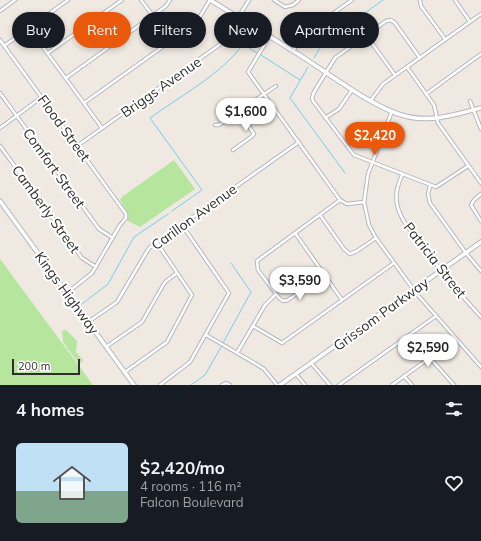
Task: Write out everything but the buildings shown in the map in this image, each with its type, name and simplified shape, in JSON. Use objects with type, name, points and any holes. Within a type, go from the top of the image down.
[{"type":"street","points":[[0,11],[15,0]]},
{"type":"street","points":[[51,12],[68,0]]},
{"type":"street","points":[[48,52],[122,0]]},
{"type":"street","points":[[141,0],[150,12]]},
{"type":"street","points":[[158,12],[166,6],[170,0]]},
{"type":"street","points":[[84,103],[196,23],[210,0],[229,12]]},
{"type":"street","name":"Briggs Avenue","points":[[242,12],[249,0]]},
{"type":"street","points":[[274,0],[285,7],[293,5],[299,0]]},
{"type":"street","points":[[293,51],[303,35],[352,0]]},
{"type":"street","points":[[420,0],[421,6],[445,39]]},
{"type":"street","points":[[455,0],[470,22]]},
{"type":"street","points":[[371,100],[379,88],[395,75],[407,68],[481,14]]},
{"type":"street","points":[[379,26],[386,21],[391,20],[395,23],[420,58]]},
{"type":"street","points":[[66,78],[139,26]]},
{"type":"street","points":[[272,39],[371,100],[392,111],[409,117],[450,117],[481,108]]},
{"type":"street","name":"Flood Street","points":[[0,40],[126,214],[126,218],[113,238]]},
{"type":"street","points":[[4,46],[12,40]]},
{"type":"street","points":[[45,48],[102,128]]},
{"type":"street","name":"Briggs Avenue","points":[[77,146],[215,48]]},
{"type":"street","points":[[262,48],[248,72],[340,200],[346,204],[364,202]]},
{"type":"street","points":[[348,48],[335,58],[312,98],[354,155],[430,186],[436,187],[468,166]]},
{"type":"street","points":[[375,48],[395,75]]},
{"type":"street","points":[[426,94],[481,54]]},
{"type":"street","points":[[407,68],[434,106],[438,123],[481,183]]},
{"type":"street","points":[[215,125],[219,125],[276,86]]},
{"type":"street","points":[[326,118],[339,109],[353,89]]},
{"type":"street","name":"Comfort Street","points":[[0,93],[98,229],[113,238]]},
{"type":"street","points":[[0,128],[42,97]]},
{"type":"street","points":[[470,101],[481,129]]},
{"type":"street","points":[[233,150],[251,138],[254,134],[239,111]]},
{"type":"street","points":[[392,111],[372,162],[364,190],[364,202],[369,225],[376,238],[413,290],[481,367]]},
{"type":"street","name":"Carillon Avenue","points":[[88,322],[116,302],[146,252],[299,142]]},
{"type":"street","name":"Camberly Street","points":[[0,146],[82,258],[96,267]]},
{"type":"street","name":"Patricia Street","points":[[402,174],[397,187],[396,197],[400,214],[440,271],[481,318]]},
{"type":"street","points":[[430,186],[428,194],[430,202],[466,253],[481,271]]},
{"type":"street","points":[[481,194],[471,205],[481,221]]},
{"type":"street","points":[[324,274],[288,300],[283,301],[258,270],[257,261],[340,200]]},
{"type":"street","name":"Kings Highway","points":[[0,201],[134,385]]},
{"type":"street","points":[[320,215],[344,250],[350,254],[376,238]]},
{"type":"street","points":[[160,385],[190,362],[229,293],[182,225]]},
{"type":"street","points":[[295,233],[342,300]]},
{"type":"street","points":[[67,293],[90,276],[113,238]]},
{"type":"street","name":"Grissom Parkway","points":[[280,385],[481,242]]},
{"type":"street","points":[[125,372],[167,342],[192,295],[190,289],[157,243]]},
{"type":"street","points":[[253,326],[282,343],[394,263]]},
{"type":"street","points":[[106,346],[142,322],[165,282],[177,272]]},
{"type":"street","points":[[237,353],[269,299],[276,294]]},
{"type":"street","points":[[339,385],[436,316]]},
{"type":"street","points":[[206,336],[264,369],[277,385]]},
{"type":"street","points":[[392,385],[456,339]]},
{"type":"street","points":[[430,358],[454,385]]},
{"type":"street","points":[[311,363],[330,385]]},
{"type":"street","points":[[296,374],[305,385]]},
{"type":"street","points":[[404,376],[412,385]]},
{"type":"street","points":[[222,385],[226,383],[230,385]]},
{"type":"green space","points":[[174,160],[195,189],[140,227],[128,221],[128,214],[120,200],[123,196]]},
{"type":"green space","points":[[0,259],[93,385],[0,385]]},
{"type":"green space","points":[[66,330],[77,341],[76,352],[83,360],[79,364],[63,342],[62,331]]},
{"type":"waterway","points":[[314,58],[323,43],[383,0]]},
{"type":"waterway","points":[[172,211],[202,190],[150,118],[212,75],[224,65],[243,44],[257,53]]},
{"type":"waterway","points":[[261,55],[300,80]]},
{"type":"waterway","points":[[308,67],[290,98],[345,173]]},
{"type":"waterway","points":[[82,304],[108,284],[134,237],[168,214]]},
{"type":"waterway","points":[[223,343],[251,292],[231,263]]},
{"type":"waterway","points":[[191,385],[205,375],[221,347]]}]
